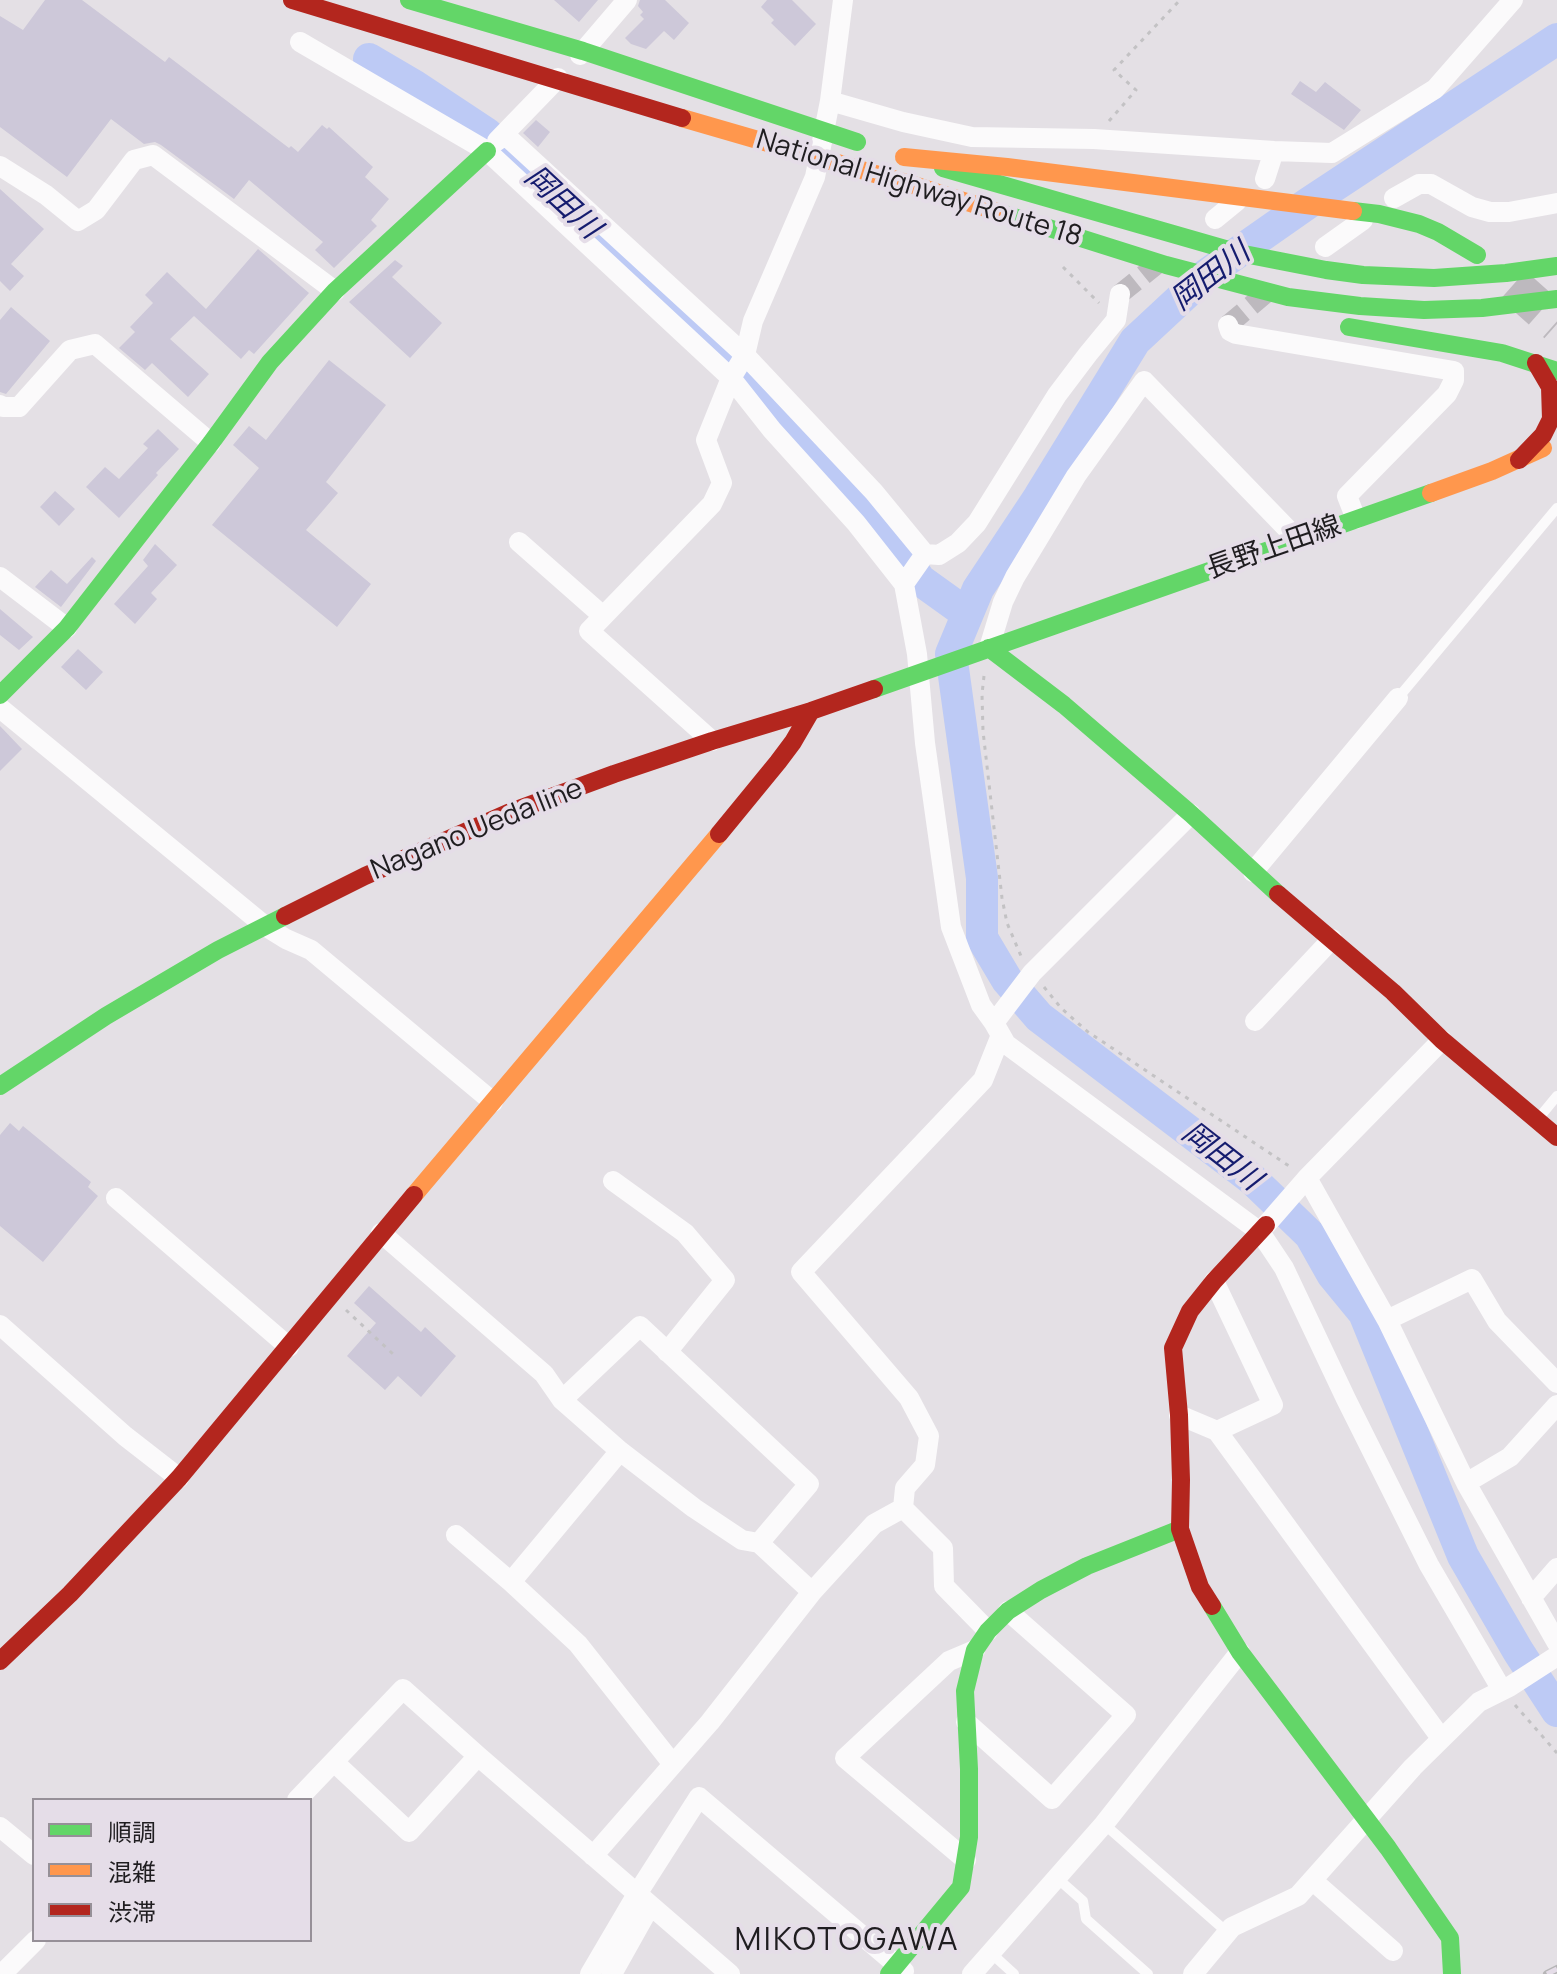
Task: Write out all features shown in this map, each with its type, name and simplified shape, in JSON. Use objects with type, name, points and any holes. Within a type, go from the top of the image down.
[{"type":"main road","name":"National Highway Route 18","points":[[292,0],[920,187],[1166,265],[1288,297],[1424,310],[1482,308],[1557,299]]},
{"type":"main road","name":"National Highway Route 18","points":[[409,0],[583,51],[891,153],[1198,242],[1292,265],[1363,275],[1434,278],[1557,266]]},
{"type":"main road","points":[[0,695],[67,628],[270,362],[335,291],[497,141]]},
{"type":"main road","points":[[891,153],[1419,224],[1477,255]]},
{"type":"main road","points":[[920,187],[1042,243]]},
{"type":"main road","points":[[1335,325],[1502,353],[1557,371]]},
{"type":"main road","points":[[1519,460],[1543,435],[1551,419],[1550,387],[1536,363]]},
{"type":"main road","name":"長野上田線","points":[[989,648],[1492,471],[1557,442]]},
{"type":"main road","points":[[989,648],[1064,705],[1191,814],[1253,872],[1393,992],[1442,1040],[1557,1137]]},
{"type":"main road","name":"Nagano Ueda line","points":[[0,1086],[106,1016],[218,950],[365,876],[508,813],[614,774],[811,711],[989,648]]},
{"type":"main road","points":[[0,1661],[70,1594],[179,1478],[778,762],[811,711]]},
{"type":"main road","points":[[1263,1228],[1190,1311],[1173,1348],[1179,1415],[1180,1529],[1200,1587],[1240,1652],[1367,1820],[1450,1938],[1452,1974]]},
{"type":"main road","points":[[898,1971],[961,1887],[969,1837],[965,1691],[975,1650],[1008,1611],[1041,1590],[1087,1566],[1180,1529]]},
{"type":"street","points":[[497,141],[556,81],[627,0]]},
{"type":"street","points":[[712,741],[589,631],[712,504],[722,483],[706,440],[815,177],[825,133],[843,0]]},
{"type":"street","points":[[830,101],[903,122],[972,137],[1094,139],[1332,153],[1435,89],[1513,0]]},
{"type":"street","points":[[300,42],[497,141],[874,492],[915,569],[918,672],[932,800],[951,927],[981,1005],[1006,1044],[1263,1228],[1429,1565],[1506,1689]]},
{"type":"street","points":[[1265,179],[1274,151]]},
{"type":"street","points":[[0,166],[46,195],[78,221],[96,210],[134,160],[153,155],[335,291]]},
{"type":"street","points":[[1394,198],[1419,184],[1431,184],[1472,207],[1490,212],[1509,212],[1557,203]]},
{"type":"street","points":[[1215,219],[1246,200]]},
{"type":"street","points":[[1325,247],[1362,215]]},
{"type":"street","points":[[915,569],[967,535],[977,523],[1057,395],[1116,320],[1120,294]]},
{"type":"street","points":[[1228,325],[1230,331],[1236,334],[1454,371],[1454,380],[1447,394],[1347,496],[1356,519]]},
{"type":"street","points":[[0,405],[19,407],[70,350],[95,344],[211,443]]},
{"type":"street","points":[[738,367],[772,430],[856,523],[915,569]]},
{"type":"street","points":[[989,648],[1003,602],[1015,577],[1076,476],[1144,381],[1298,540]]},
{"type":"street","points":[[519,542],[603,616]]},
{"type":"street","points":[[0,577],[67,628]]},
{"type":"street","points":[[1253,872],[1398,698]]},
{"type":"street","points":[[0,708],[265,926],[311,950],[493,1102]]},
{"type":"street","points":[[903,1508],[905,1488],[925,1465],[929,1436],[909,1398],[801,1272],[983,1080],[997,1029],[1032,973],[1191,814]]},
{"type":"street","points":[[1255,1021],[1332,939]]},
{"type":"street","points":[[1263,1228],[1442,1040]]},
{"type":"street","points":[[613,1181],[685,1233],[725,1280],[667,1352]]},
{"type":"street","points":[[1302,1185],[1387,1320],[1466,1483],[1557,1643]]},
{"type":"street","points":[[116,1198],[289,1347]]},
{"type":"street","points":[[381,1233],[544,1374],[562,1400],[620,1451],[742,1540],[759,1543],[812,1592]]},
{"type":"street","points":[[1387,1320],[1472,1279],[1497,1321],[1557,1383]]},
{"type":"street","points":[[1214,1281],[1273,1405],[1217,1431]]},
{"type":"street","points":[[0,1325],[125,1436],[179,1478]]},
{"type":"street","points":[[562,1400],[640,1326],[809,1484],[759,1543]]},
{"type":"street","points":[[1466,1483],[1510,1457],[1557,1405]]},
{"type":"street","points":[[1179,1415],[1217,1431],[1441,1738]]},
{"type":"street","points":[[511,1582],[620,1451]]},
{"type":"street","points":[[593,1856],[710,1722],[812,1592],[874,1524],[903,1508]]},
{"type":"street","points":[[903,1508],[943,1548],[944,1586],[988,1631]]},
{"type":"street","points":[[456,1535],[578,1644],[672,1763]]},
{"type":"street","points":[[1531,1598],[1557,1568]]},
{"type":"street","points":[[966,1722],[1052,1799],[1126,1715],[1008,1611]]},
{"type":"street","points":[[966,1860],[845,1758],[949,1661],[975,1650]]},
{"type":"street","points":[[972,1974],[1104,1824],[1240,1652]]},
{"type":"street","points":[[1193,1974],[1232,1927],[1298,1896],[1441,1738],[1479,1702],[1506,1689],[1557,1656]]},
{"type":"street","points":[[299,1798],[403,1689],[730,1974]]},
{"type":"street","points":[[334,1762],[409,1832],[478,1756]]},
{"type":"street","points":[[612,1974],[644,1900],[699,1797],[898,1971]]},
{"type":"street","points":[[0,1827],[32,1853]]},
{"type":"street","points":[[1312,1880],[1393,1951]]},
{"type":"street","points":[[590,1974],[644,1900]]},
{"type":"street","points":[[2,1974],[34,1942]]},
{"type":"lane","points":[[1398,698],[1557,508]]},
{"type":"lane","points":[[1536,1120],[1557,1096]]},
{"type":"lane","points":[[1104,1824],[1228,1933]]},
{"type":"lane","points":[[1057,1878],[1083,1901],[1086,1919],[1148,1974]]},
{"type":"lane","points":[[991,1953],[1014,1974]]},
{"type":"path","points":[[1094,139],[1136,90],[1114,70],[1180,0]]},
{"type":"path","points":[[1063,267],[1116,320]]},
{"type":"path","points":[[330,1296],[393,1354]]},
{"type":"path","points":[[1506,1689],[1557,1753]]},
{"type":"building","points":[[45,0],[82,0],[165,62],[169,57],[289,148],[291,146],[298,152],[322,125],[327,129],[329,127],[373,167],[365,177],[389,199],[371,220],[377,226],[334,268],[315,250],[323,242],[249,180],[234,199],[161,145],[155,142],[144,144],[111,119],[67,177],[0,127],[0,16],[23,30]]},
{"type":"building","points":[[554,0],[598,0],[579,22]]},
{"type":"building","points":[[640,0],[665,0],[689,23],[674,40],[664,31],[646,49],[631,44],[625,38],[644,19],[638,6]]},
{"type":"building","points":[[767,0],[792,0],[816,24],[795,46],[771,23],[774,20],[761,7]]},
{"type":"building","points":[[1300,81],[1316,92],[1325,82],[1361,110],[1344,130],[1291,94]]},
{"type":"building","points":[[536,120],[550,132],[538,147],[523,133]]},
{"type":"building","points":[[0,189],[44,229],[11,264],[24,276],[10,291],[0,281]]},
{"type":"building","points":[[258,249],[309,293],[254,354],[249,350],[241,359],[194,316],[170,339],[209,374],[188,397],[152,363],[145,370],[119,348],[135,332],[130,327],[153,303],[145,295],[167,272],[206,309]]},
{"type":"building","points":[[395,260],[403,266],[392,277],[442,323],[410,358],[349,302]]},
{"type":"building","points":[[11,307],[50,341],[6,394],[0,392],[0,320]]},
{"type":"building","points":[[329,360],[386,405],[326,482],[338,493],[306,530],[371,584],[337,627],[212,525],[259,468],[233,445],[249,426],[266,440]]},
{"type":"building","points":[[158,429],[179,449],[119,518],[86,487],[105,467],[119,479],[148,448],[143,444]]},
{"type":"building","points":[[55,491],[75,509],[59,526],[40,507]]},
{"type":"building","points":[[155,544],[177,565],[151,593],[157,599],[135,624],[114,604],[148,566],[143,560]]},
{"type":"building","points":[[92,557],[96,561],[61,607],[35,587],[51,570],[67,584]]},
{"type":"building","points":[[0,609],[33,637],[19,650],[0,635]]},
{"type":"building","points":[[78,649],[103,672],[86,690],[61,667]]},
{"type":"building","points":[[0,726],[22,749],[0,771]]},
{"type":"building","points":[[10,1123],[19,1131],[23,1126],[91,1182],[88,1187],[98,1196],[43,1262],[0,1226],[0,1135]]},
{"type":"building","points":[[369,1286],[421,1332],[425,1327],[456,1356],[421,1397],[398,1376],[385,1390],[347,1356],[376,1323],[354,1303]]},
{"type":"waterway","name":"岡田川","points":[[1557,39],[1207,274],[1135,341],[978,589],[951,654],[982,878],[982,938],[1007,980],[1039,1017],[1253,1180],[1310,1235],[1332,1274],[1364,1313],[1463,1556],[1557,1711]]},
{"type":"waterway","name":"岡田川","points":[[369,59],[486,133],[549,189],[751,379],[850,484],[920,580],[966,613]]},
{"type":"tunnel","points":[[1120,294],[1161,261]]},
{"type":"tunnel","points":[[1513,285],[1557,324]]},
{"type":"tunnel","points":[[1228,325],[1271,289]]},
{"type":"railway","points":[[1547,1974],[1557,1969]]},
{"type":"traffic: fast","points":[[409,0],[583,51],[857,142]]},
{"type":"traffic: fast","points":[[0,695],[67,628],[270,362],[335,291],[487,151]]},
{"type":"traffic: fast","points":[[943,168],[1239,253],[1326,270],[1434,278],[1557,266]]},
{"type":"traffic: fast","points":[[995,211],[1166,265],[1288,297],[1424,310],[1482,308],[1557,299]]},
{"type":"traffic: fast","points":[[1353,211],[1419,224],[1477,255]]},
{"type":"traffic: fast","points":[[1349,327],[1502,353],[1557,371]]},
{"type":"traffic: fast","points":[[874,689],[1431,493]]},
{"type":"traffic: fast","points":[[989,648],[1064,705],[1278,894]]},
{"type":"traffic: fast","points":[[0,1086],[106,1016],[218,950],[285,916]]},
{"type":"traffic: fast","points":[[889,1974],[961,1887],[969,1837],[965,1691],[975,1650],[1008,1611],[1041,1590],[1087,1566],[1180,1529]]},
{"type":"traffic: fast","points":[[1212,1606],[1240,1652],[1388,1848],[1450,1938],[1452,1974]]},
{"type":"traffic: slow","points":[[682,118],[995,211]]},
{"type":"traffic: slow","points":[[904,157],[1353,211]]},
{"type":"traffic: slow","points":[[1431,493],[1543,448]]},
{"type":"traffic: slow","points":[[414,1195],[719,834]]},
{"type":"traffic: jam","points":[[292,0],[682,118]]},
{"type":"traffic: jam","points":[[1519,460],[1543,435],[1551,419],[1550,387],[1536,363]]},
{"type":"traffic: jam","points":[[285,916],[365,876],[508,813],[614,774],[874,689]]},
{"type":"traffic: jam","points":[[719,834],[793,742],[811,711]]},
{"type":"traffic: jam","points":[[1278,894],[1557,1137]]},
{"type":"traffic: jam","points":[[0,1661],[70,1594],[179,1478],[414,1195]]},
{"type":"traffic: jam","points":[[1212,1606],[1200,1587],[1180,1529],[1179,1415],[1173,1348],[1190,1311],[1266,1225]]},
{"type":"district","name":"MIKOTOGAWA","points":[[847,1941]]}]
